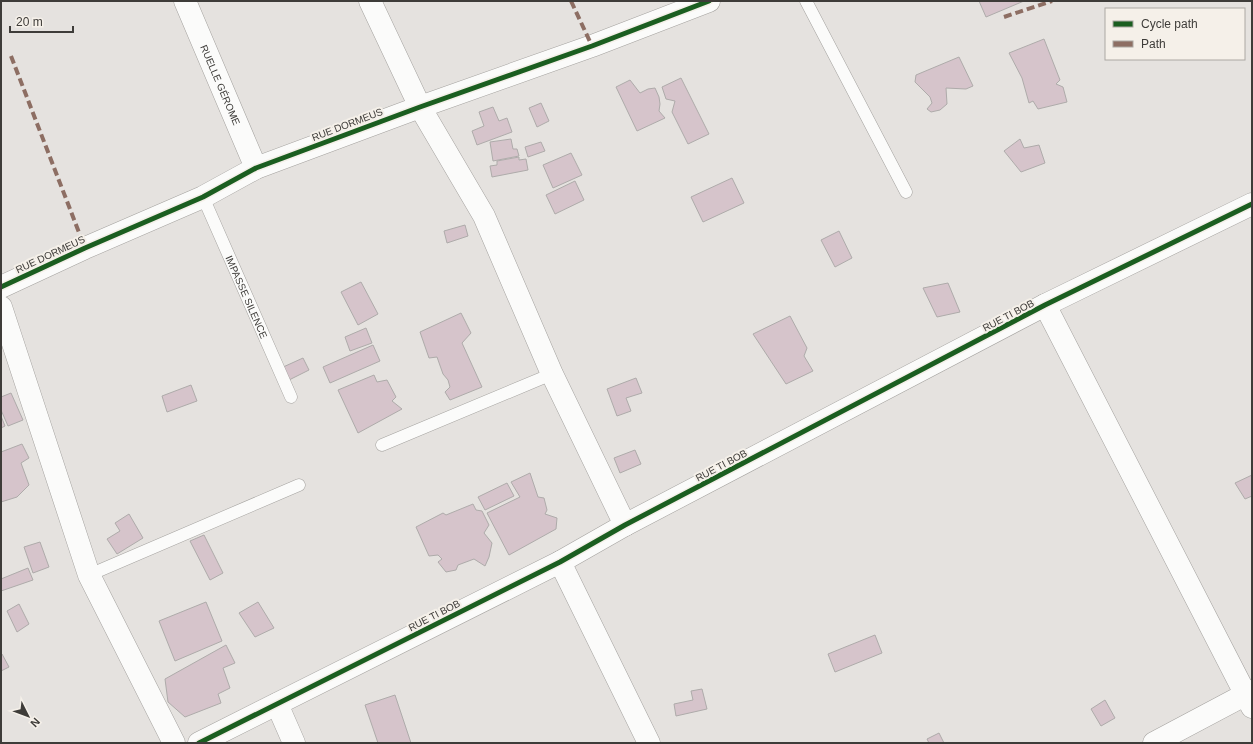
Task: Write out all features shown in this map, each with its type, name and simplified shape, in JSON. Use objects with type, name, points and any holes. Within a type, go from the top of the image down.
[{"type":"street","name":"RUELLE GÉROME","points":[[184,1],[256,168]]},
{"type":"street","points":[[370,1],[420,106],[484,216],[552,374],[625,526]]},
{"type":"street","name":"RUE DORMEUS","points":[[1,287],[91,245],[203,197],[256,168],[420,106],[592,46],[675,7],[709,1]]},
{"type":"street","name":"RUE TI BOB","points":[[198,743],[560,562],[625,526],[1045,305],[1249,212]]},
{"type":"street","points":[[1045,305],[1250,697],[1154,743]]},
{"type":"street","points":[[1,307],[89,575],[174,743]]},
{"type":"street","points":[[560,562],[649,743]]},
{"type":"street","points":[[277,704],[294,743]]},
{"type":"lane","points":[[806,1],[906,192]]},
{"type":"lane","name":"IMPASSE SILENCE","points":[[203,197],[291,397]]},
{"type":"lane","points":[[382,445],[552,374]]},
{"type":"lane","points":[[89,575],[299,485]]},
{"type":"building","points":[[979,1],[1024,1],[986,17]]},
{"type":"building","points":[[1044,39],[1060,80],[1056,84],[1063,87],[1067,102],[1038,109],[1033,101],[1029,103],[1022,78],[1009,53]]},
{"type":"building","points":[[959,57],[973,86],[966,89],[946,88],[947,104],[940,110],[931,112],[927,109],[932,103],[930,97],[915,82],[916,75]]},
{"type":"building","points":[[681,78],[709,134],[688,144],[672,112],[675,101],[666,99],[662,87]]},
{"type":"building","points":[[630,80],[640,93],[648,89],[655,88],[659,97],[659,111],[665,118],[637,131],[616,87]]},
{"type":"building","points":[[541,103],[549,121],[537,127],[529,108]]},
{"type":"building","points":[[493,107],[499,121],[507,118],[512,132],[477,145],[472,131],[484,126],[479,112]]},
{"type":"building","points":[[511,139],[513,149],[517,149],[519,156],[493,161],[490,142]]},
{"type":"building","points":[[1020,139],[1024,148],[1039,145],[1045,163],[1021,172],[1004,151]]},
{"type":"building","points":[[541,142],[545,151],[528,157],[525,147]]},
{"type":"building","points":[[571,153],[582,175],[553,188],[543,165]]},
{"type":"building","points":[[519,157],[519,160],[526,159],[528,170],[492,177],[490,166],[497,165],[497,161]]},
{"type":"building","points":[[732,178],[744,203],[703,222],[691,197]]},
{"type":"building","points":[[575,181],[584,200],[555,214],[546,195]]},
{"type":"building","points":[[465,225],[468,236],[447,243],[444,231]]},
{"type":"building","points":[[839,231],[852,258],[835,267],[821,240]]},
{"type":"building","points":[[361,282],[378,314],[358,325],[341,292]]},
{"type":"building","points":[[948,283],[960,312],[937,317],[923,288]]},
{"type":"building","points":[[461,313],[471,333],[462,343],[482,387],[450,400],[445,392],[450,387],[448,380],[443,374],[437,357],[429,358],[420,332]]},
{"type":"building","points":[[790,316],[807,348],[804,356],[813,371],[786,384],[753,334]]},
{"type":"building","points":[[366,328],[372,343],[350,351],[345,337]]},
{"type":"building","points":[[373,345],[380,361],[330,383],[323,367]]},
{"type":"building","points":[[303,358],[309,370],[287,381],[281,368]]},
{"type":"building","points":[[374,375],[377,382],[387,380],[396,397],[392,401],[402,409],[358,433],[338,390]]},
{"type":"building","points":[[636,378],[642,393],[626,398],[631,411],[617,416],[607,389]]},
{"type":"building","points":[[191,385],[197,401],[167,412],[162,396]]},
{"type":"building","points":[[11,393],[23,420],[8,426],[1,410],[1,397]]},
{"type":"building","points":[[1,416],[5,426],[1,428]]},
{"type":"building","points":[[22,444],[29,458],[21,463],[29,485],[17,497],[1,502],[1,452]]},
{"type":"building","points":[[635,450],[641,464],[620,473],[614,458]]},
{"type":"building","points":[[530,473],[538,497],[544,498],[547,510],[545,514],[557,518],[556,529],[509,555],[487,513],[520,497],[511,482]]},
{"type":"building","points":[[1252,475],[1252,496],[1245,499],[1235,483]]},
{"type":"building","points":[[507,483],[514,496],[485,510],[478,497]]},
{"type":"building","points":[[473,504],[476,510],[482,511],[489,525],[484,533],[492,543],[489,557],[485,566],[474,559],[458,565],[456,570],[446,572],[438,562],[442,559],[438,555],[429,556],[416,527],[443,513],[446,515]]},
{"type":"building","points":[[129,514],[143,538],[117,554],[107,539],[120,531],[115,523]]},
{"type":"building","points":[[204,535],[223,573],[210,580],[190,541]]},
{"type":"building","points":[[40,542],[49,567],[33,573],[24,547]]},
{"type":"building","points":[[28,568],[33,580],[1,591],[1,579]]},
{"type":"building","points":[[206,602],[222,641],[175,661],[159,621]]},
{"type":"building","points":[[258,602],[274,628],[255,637],[239,613]]},
{"type":"building","points":[[19,604],[29,624],[17,632],[7,611]]},
{"type":"building","points":[[875,635],[882,653],[835,672],[828,654]]},
{"type":"building","points":[[226,645],[235,663],[223,668],[230,688],[218,694],[221,703],[185,717],[168,702],[165,679]]},
{"type":"building","points":[[2,654],[9,667],[1,671],[1,655]]},
{"type":"building","points":[[702,689],[707,709],[676,716],[674,704],[693,700],[691,691]]},
{"type":"building","points":[[395,695],[411,743],[378,743],[365,705]]},
{"type":"building","points":[[1105,700],[1115,718],[1101,726],[1091,709]]},
{"type":"building","points":[[939,733],[944,743],[929,743],[927,739]]},
{"type":"marked path","points":[[571,1],[592,46]]},
{"type":"marked path","points":[[1004,17],[1052,1]]},
{"type":"marked path","points":[[11,56],[85,248]]},
{"type":"cycle path","points":[[1,287],[85,248],[203,197],[256,168],[420,107],[592,46],[709,1]]},
{"type":"cycle path","points":[[199,743],[560,562],[625,525],[1045,305],[1252,204]]}]
